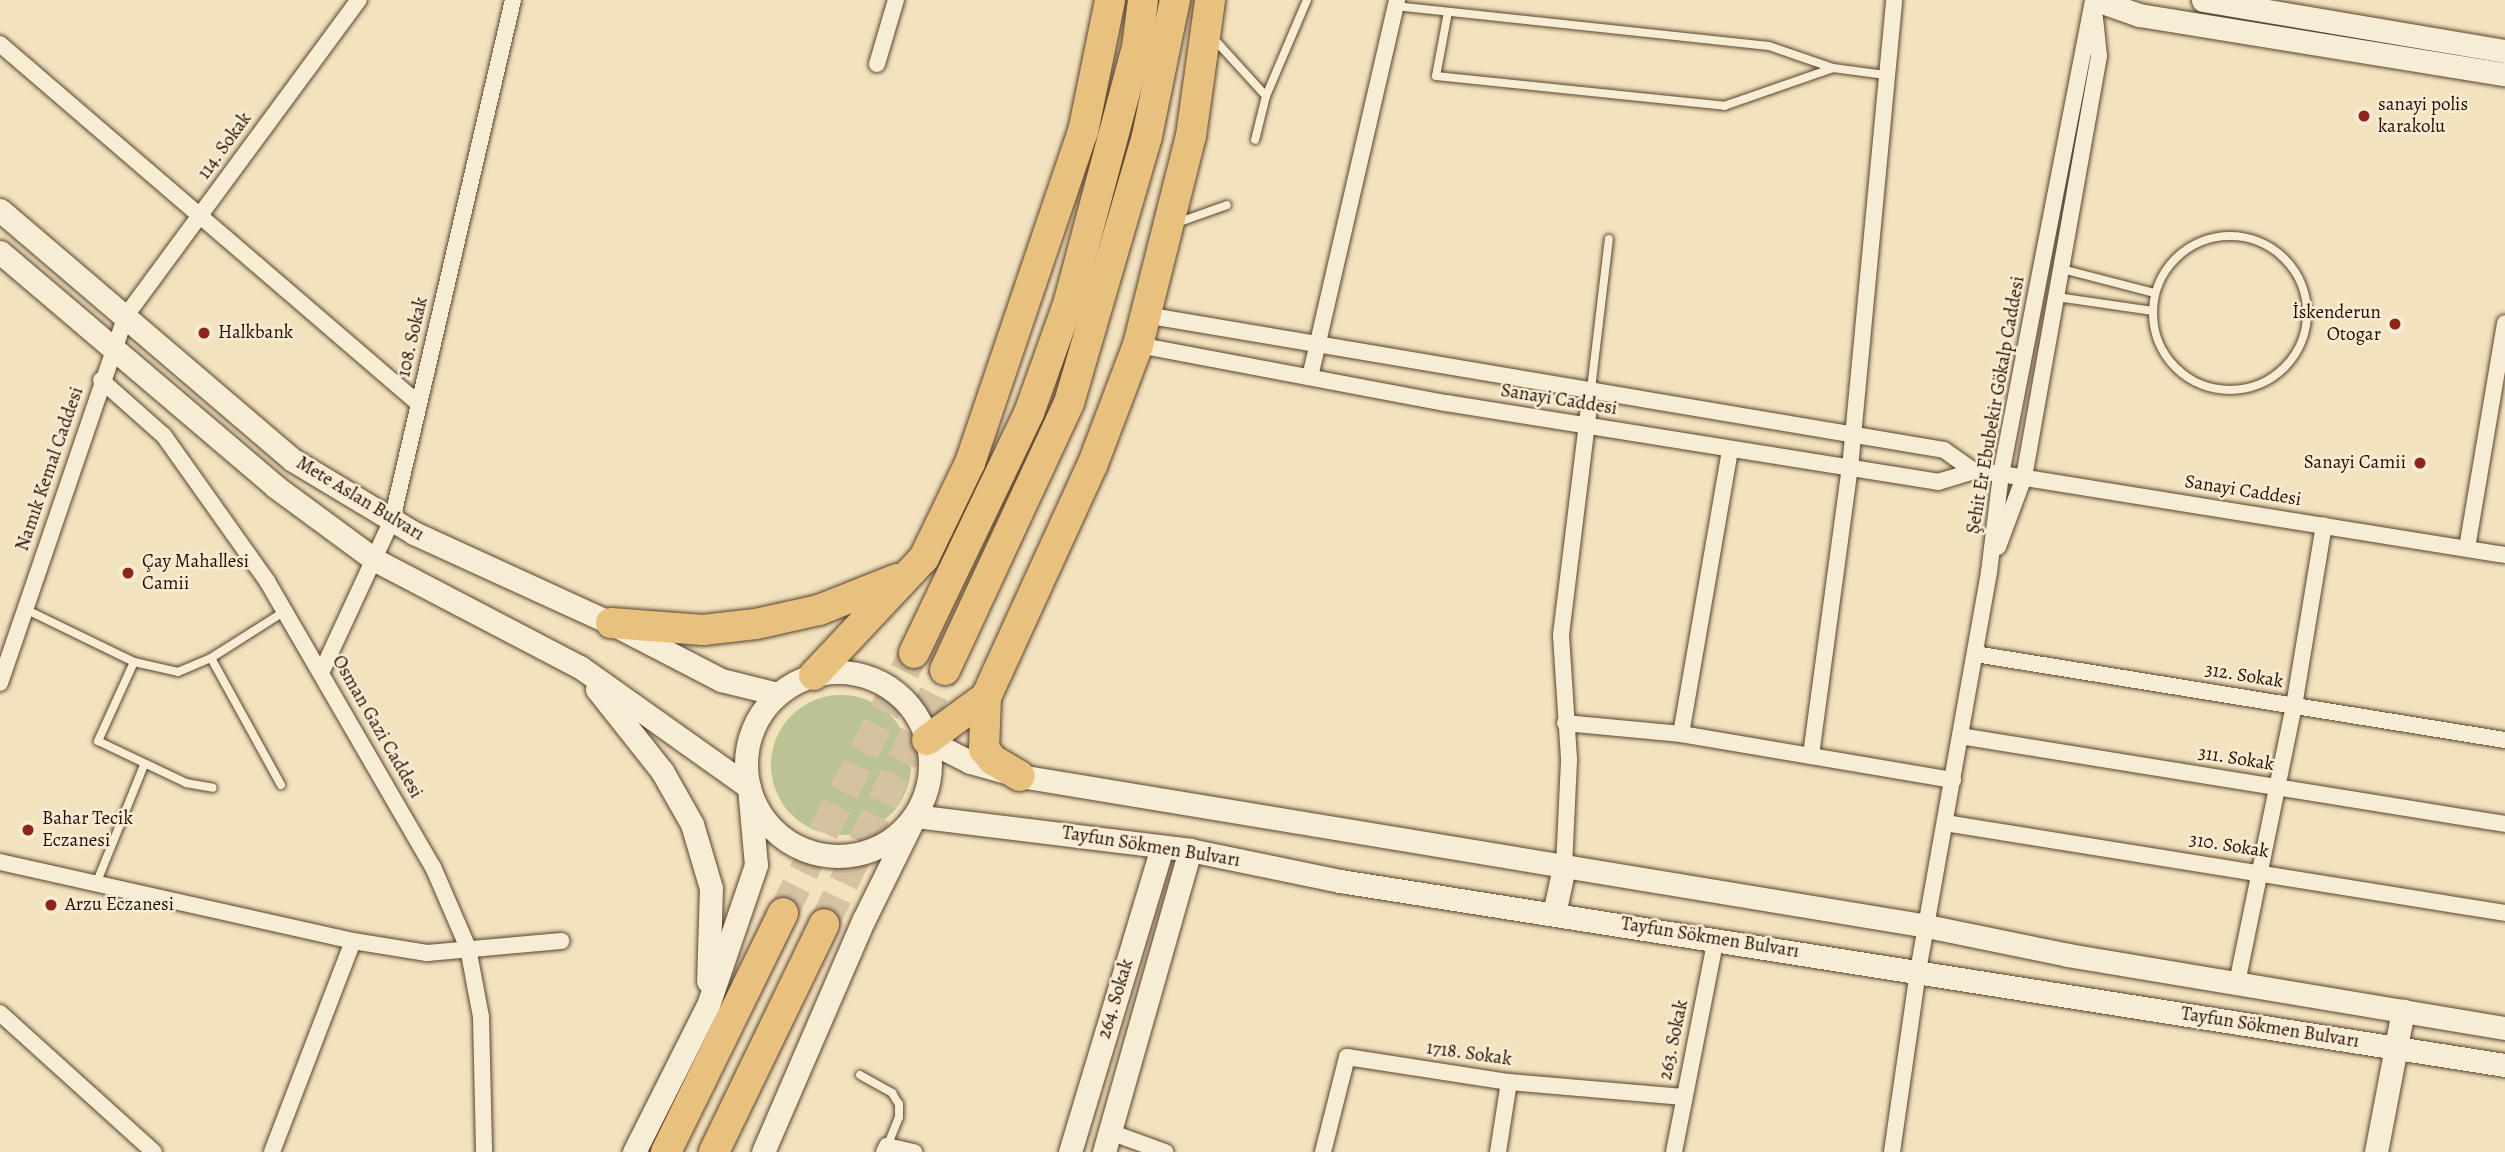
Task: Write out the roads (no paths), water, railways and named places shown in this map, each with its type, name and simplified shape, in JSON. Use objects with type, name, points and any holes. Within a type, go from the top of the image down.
[{"type":"highway","points":[[814,675],[924,558],[970,463],[1000,386],[1083,132],[1110,0]]},
{"type":"highway","points":[[914,653],[1028,413],[1069,301],[1137,48],[1143,0]]},
{"type":"highway","points":[[945,670],[1069,403],[1147,136],[1175,0]]},
{"type":"highway","points":[[1020,776],[993,760],[984,749],[986,697],[1092,466],[1138,345],[1191,136],[1210,0]]},
{"type":"highway","points":[[611,623],[703,630],[756,624],[861,595],[898,579],[924,558]]},
{"type":"highway","points":[[927,740],[986,697]]},
{"type":"highway","points":[[666,1152],[783,913]]},
{"type":"highway","points":[[714,1152],[824,923]]},
{"type":"main road","points":[[2094,0],[2139,15],[2505,74]]},
{"type":"main road","points":[[2203,0],[2505,51]]},
{"type":"main road","name":"Mete Aslan Bulvarı","points":[[0,210],[293,460],[392,520],[611,623],[721,680],[778,694]]},
{"type":"main road","name":"Mete Aslan Bulvarı","points":[[0,252],[276,487],[375,560],[580,667],[749,787]]},
{"type":"main road","points":[[580,667],[662,771],[692,824],[711,888],[708,1005]]},
{"type":"main road","points":[[634,1152],[708,1005],[756,864],[747,756],[754,727],[778,694],[814,675],[850,674],[884,684],[903,699],[927,740],[931,766],[926,792],[863,919],[763,1152]]},
{"type":"main road","name":"Tayfun Sökmen Bulvarı","points":[[927,740],[970,762],[1020,776],[1927,926],[2237,983],[2505,1028]]},
{"type":"main road","points":[[749,787],[760,815],[780,837],[807,852],[837,857],[867,852],[894,838],[915,816]]},
{"type":"main road","name":"Tayfun Sökmen Bulvarı","points":[[915,816],[1190,850],[1339,881],[1716,938],[2505,1065]]},
{"type":"main road","name":"264. Sokak","points":[[1070,1152],[1162,847]]},
{"type":"main road","name":"264. Sokak","points":[[1107,1142],[1190,850]]},
{"type":"main road","points":[[1554,914],[1564,867]]},
{"type":"main road","points":[[2230,1021],[2237,983]]},
{"type":"main road","points":[[2376,1152],[2403,1011]]},
{"type":"street","name":"114. Sokak","points":[[125,317],[359,0]]},
{"type":"street","name":"108. Sokak","points":[[321,673],[392,520],[513,0]]},
{"type":"street","points":[[877,64],[896,0]]},
{"type":"street","points":[[1811,755],[1850,468],[1850,433],[1894,0]]},
{"type":"street","name":"Şehit Er Ebubekir Gökalp Caddesi","points":[[1989,572],[2024,477],[2099,56],[2094,0]]},
{"type":"street","name":"Şehit Er Ebubekir Gökalp Caddesi","points":[[1989,572],[2001,474],[2094,0]]},
{"type":"street","points":[[1310,377],[1396,3]]},
{"type":"street","points":[[0,44],[198,218],[419,404]]},
{"type":"street","name":"Sanayi Caddesi","points":[[1145,315],[1944,450],[1974,471]]},
{"type":"street","name":"Namık Kemal Caddesi","points":[[0,683],[112,348],[125,317]]},
{"type":"street","points":[[2468,548],[2505,323]]},
{"type":"street","name":"Sanayi Caddesi","points":[[1138,345],[1585,425],[1938,482],[1974,471],[2001,474],[2505,555]]},
{"type":"street","name":"Osman Gazi Caddesi","points":[[102,380],[164,436],[285,611],[433,867],[468,948],[481,1017],[484,1152]]},
{"type":"street","points":[[1564,867],[1569,759],[1561,635],[1591,389]]},
{"type":"street","points":[[1681,734],[1730,449]]},
{"type":"street","points":[[2237,983],[2294,706],[2324,525]]},
{"type":"street","points":[[1892,1152],[1918,971],[1989,572]]},
{"type":"street","name":"312. Sokak","points":[[1975,654],[2505,740]]},
{"type":"street","points":[[1565,723],[1681,734],[1953,780]]},
{"type":"street","name":"311. Sokak","points":[[1960,736],[2505,824]]},
{"type":"street","name":"310. Sokak","points":[[1945,823],[2505,913]]},
{"type":"street","points":[[0,862],[352,941],[427,953],[561,941]]},
{"type":"street","name":"263. Sokak","points":[[1674,1152],[1716,938]]},
{"type":"street","points":[[272,1152],[352,941]]},
{"type":"street","points":[[0,1013],[154,1152]]},
{"type":"street","name":"1718. Sokak","points":[[1323,1152],[1347,1057],[1509,1082],[1683,1097]]},
{"type":"street","points":[[1498,1152],[1509,1082]]},
{"type":"street","points":[[1107,1142],[1165,1152]]},
{"type":"street","points":[[886,1149],[914,1152]]},
{"type":"lane","points":[[1255,140],[1266,96],[1307,0]]},
{"type":"lane","points":[[1396,3],[1448,12],[1769,46],[1833,68],[1886,75]]},
{"type":"lane","points":[[1448,12],[1436,76],[1724,106],[1833,68]]},
{"type":"lane","points":[[1206,31],[1266,96]]},
{"type":"lane","points":[[1168,226],[1227,205]]},
{"type":"lane","points":[[2244,237],[2279,253],[2296,272],[2306,296],[2307,321],[2300,346],[2286,367],[2265,382],[2241,390],[2216,389],[2192,380],[2172,364],[2158,343],[2153,311],[2155,293],[2166,270],[2183,251],[2206,239],[2244,237]]},
{"type":"lane","points":[[1591,389],[1609,239]]},
{"type":"lane","points":[[2062,269],[2155,293]]},
{"type":"lane","points":[[2057,297],[2153,311]]},
{"type":"lane","points":[[25,609],[134,662],[178,673],[211,658],[285,611]]},
{"type":"lane","points":[[211,658],[281,785]]},
{"type":"lane","points":[[134,662],[98,741],[186,783],[214,788]]},
{"type":"lane","points":[[96,884],[145,765]]},
{"type":"lane","points":[[860,1075],[892,1093],[899,1104],[899,1117],[886,1149]]},
{"type":"tunnel","points":[[783,913],[914,653]]},
{"type":"tunnel","points":[[824,924],[945,670]]},
{"type":"place","name":"sanayi polis karakolu","points":[[2364,116]]},
{"type":"place","name":"İskenderun Otogar","points":[[2395,324]]},
{"type":"place","name":"Halkbank","points":[[204,333]]},
{"type":"place","name":"Sanayi Camii","points":[[2420,463]]},
{"type":"place","name":"Çay Mahallesi Camii","points":[[128,573]]},
{"type":"place","name":"Bahar Tecik Eczanesi","points":[[28,830]]},
{"type":"place","name":"Arzu Eczanesi","points":[[51,905]]}]
